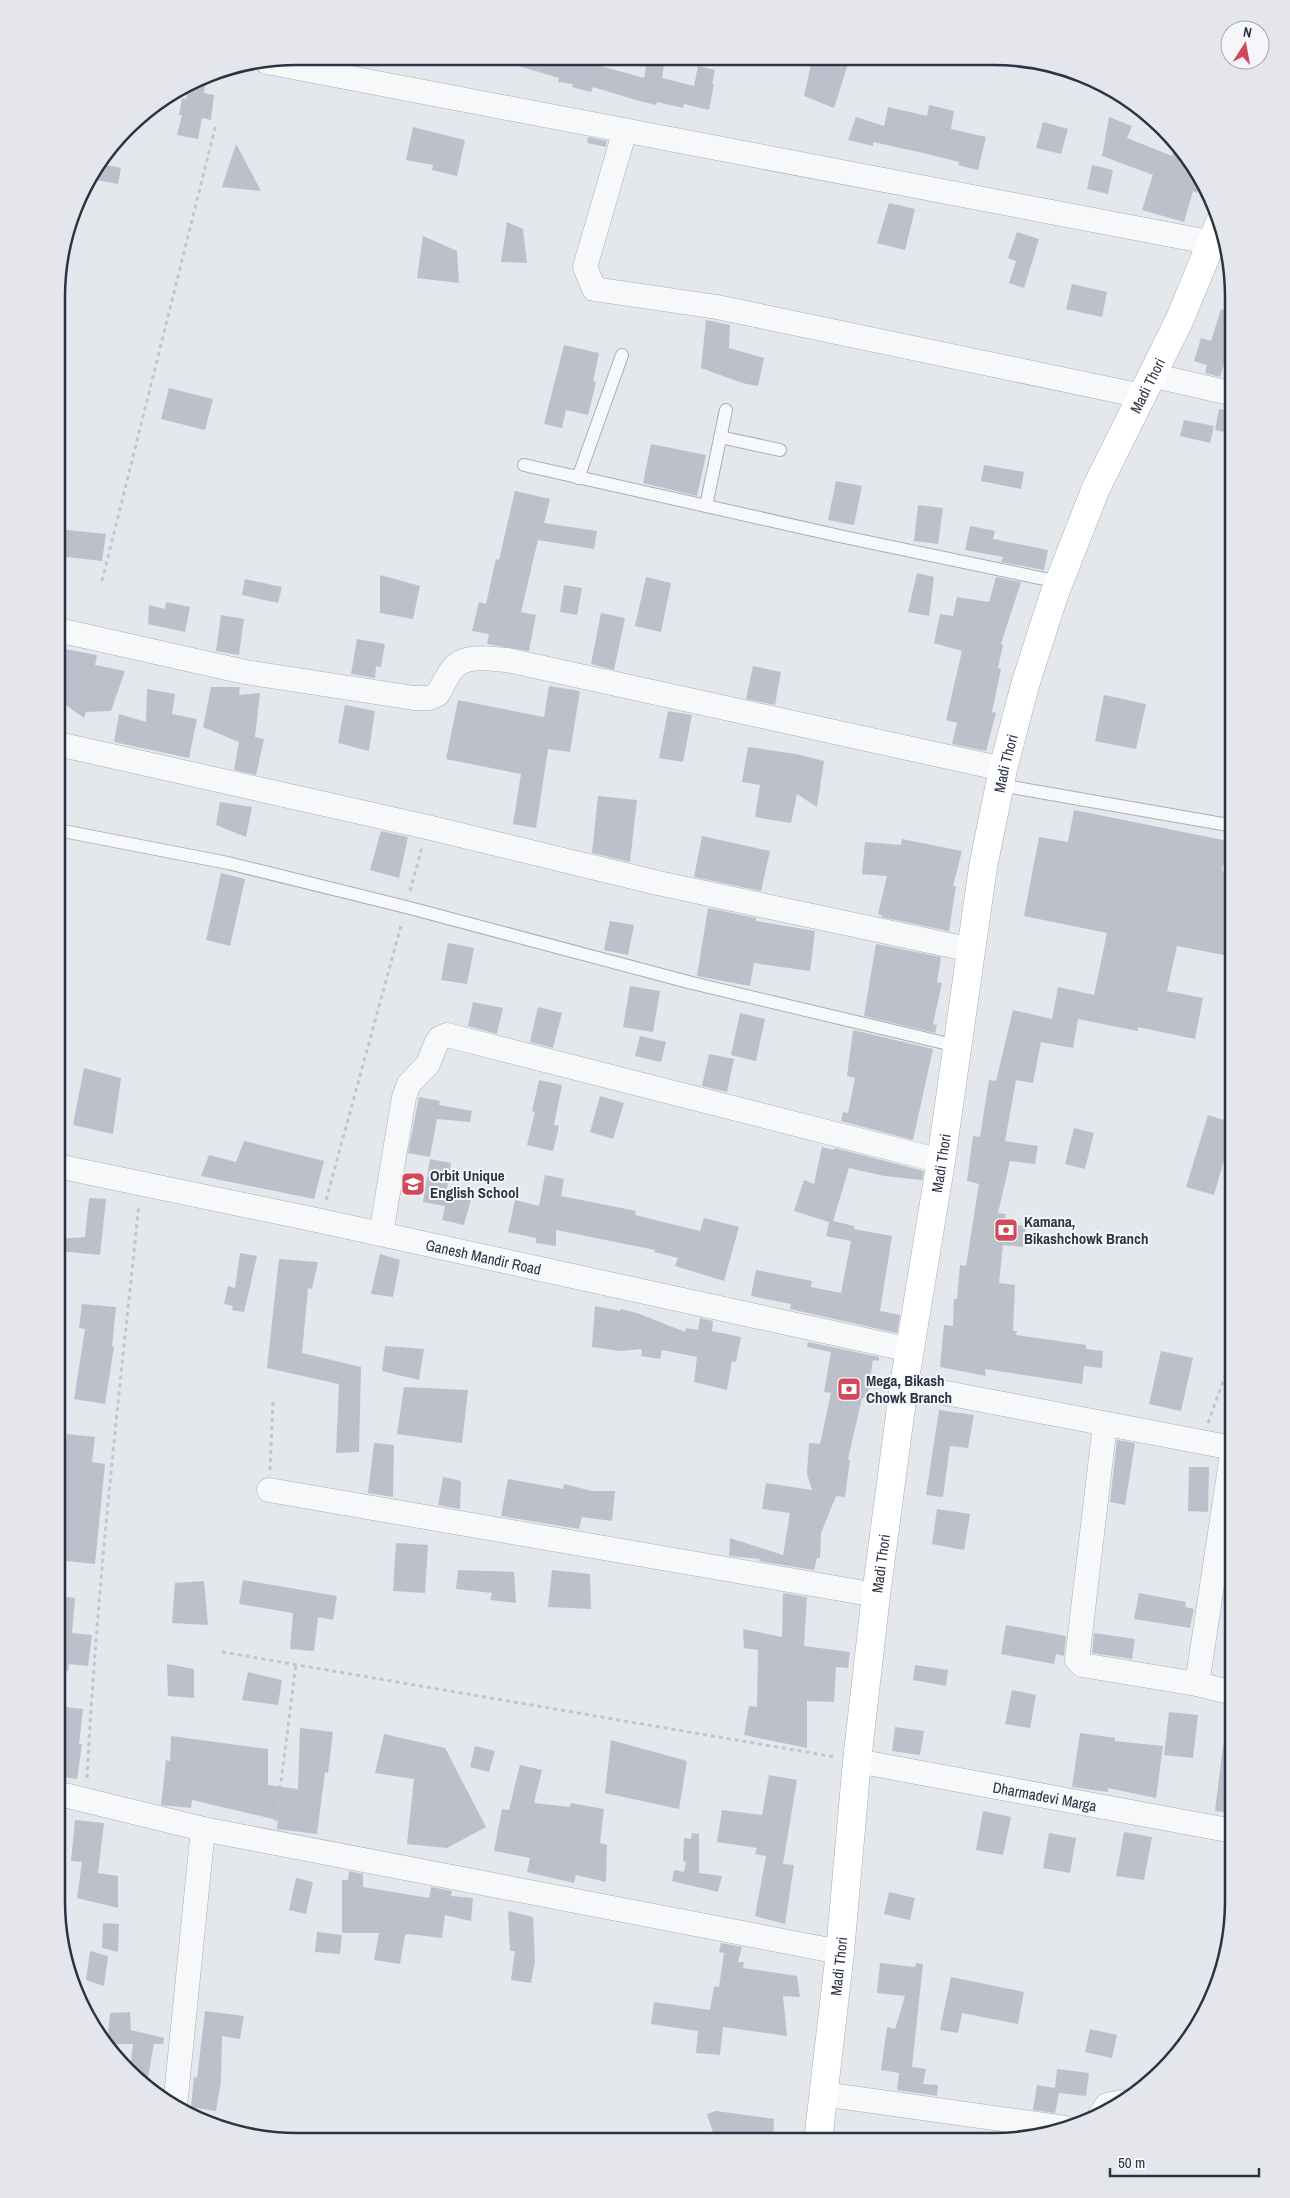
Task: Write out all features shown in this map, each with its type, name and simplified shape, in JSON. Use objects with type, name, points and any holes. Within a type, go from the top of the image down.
[{"type":"main road","name":"Madi Thori","points":[[819,2133],[840,1952],[876,1595],[904,1385],[941,1161],[983,867],[1002,777],[1025,685],[1059,582],[1096,488],[1179,321],[1217,238]]},
{"type":"street","points":[[283,65],[625,130],[1217,237]]},
{"type":"street","points":[[625,130],[585,267],[594,289],[717,307],[1146,386],[1225,393]]},
{"type":"street","points":[[65,632],[245,672],[414,698],[429,698],[436,695],[451,670],[460,661],[475,658],[507,660],[1002,777]]},
{"type":"street","points":[[65,746],[427,827],[658,883],[972,950]]},
{"type":"street","points":[[381,1234],[407,1090],[409,1084],[428,1064],[440,1038],[447,1035],[941,1161]]},
{"type":"street","name":"Ganesh Mandir Road","points":[[65,1168],[321,1221],[911,1350]]},
{"type":"street","points":[[904,1385],[1225,1447]]},
{"type":"street","points":[[1105,1424],[1077,1660],[1082,1665],[1197,1684],[1225,1691]]},
{"type":"street","points":[[269,1490],[876,1595]]},
{"type":"street","points":[[1197,1684],[1225,1500]]},
{"type":"street","name":"Dharmadevi Marga","points":[[858,1761],[1225,1830]]},
{"type":"street","points":[[69,1796],[203,1829],[840,1952]]},
{"type":"street","points":[[176,2099],[203,1829]]},
{"type":"street","points":[[823,2094],[1049,2126]]},
{"type":"lane","points":[[578,478],[622,355]]},
{"type":"lane","points":[[706,506],[726,410]]},
{"type":"lane","points":[[720,437],[780,450]]},
{"type":"lane","points":[[524,465],[1059,582]]},
{"type":"lane","points":[[1002,777],[1225,824]]},
{"type":"lane","points":[[65,831],[228,864],[406,907],[692,983],[957,1046]]},
{"type":"path","points":[[102,581],[216,124]]},
{"type":"path","points":[[321,1221],[427,827]]},
{"type":"path","points":[[65,1814],[93,1664],[117,1412],[142,1184]]},
{"type":"path","points":[[1200,1442],[1225,1375]]},
{"type":"path","points":[[269,1490],[274,1400]]},
{"type":"path","points":[[222,1652],[858,1761]]},
{"type":"path","points":[[273,1842],[296,1664]]},
{"type":"building","points":[[515,65],[597,65],[644,78],[646,65],[664,65],[662,78],[694,86],[698,66],[715,70],[709,110],[684,104],[683,108],[657,102],[656,105],[593,87],[591,92],[572,87],[573,84],[558,82],[559,78]]},
{"type":"building","points":[[811,65],[848,65],[834,108],[804,96]]},
{"type":"building","points":[[202,86],[205,86],[204,93],[214,95],[211,120],[202,118],[198,139],[177,135],[182,115],[179,115],[182,98],[186,99],[188,92]]},
{"type":"building","points":[[929,105],[954,111],[951,129],[986,137],[978,170],[958,165],[959,162],[919,152],[873,142],[873,146],[848,140],[856,117],[884,126],[888,107],[927,116]]},
{"type":"building","points":[[1109,117],[1132,126],[1127,138],[1172,156],[1173,152],[1198,189],[1197,193],[1193,191],[1184,222],[1142,210],[1153,175],[1102,156]]},
{"type":"building","points":[[1043,122],[1068,129],[1061,154],[1036,148]]},
{"type":"building","points":[[413,127],[465,140],[457,176],[432,170],[433,165],[406,160]]},
{"type":"building","points":[[588,137],[607,141],[606,147],[587,143]]},
{"type":"building","points":[[236,144],[261,191],[222,187]]},
{"type":"building","points":[[106,165],[121,168],[118,184],[97,180]]},
{"type":"building","points":[[1092,165],[1113,170],[1108,194],[1087,189]]},
{"type":"building","points":[[889,203],[915,209],[905,250],[877,243]]},
{"type":"building","points":[[507,222],[523,229],[527,263],[501,262]]},
{"type":"building","points":[[1017,232],[1039,239],[1024,288],[1009,283],[1016,261],[1008,258]]},
{"type":"building","points":[[423,236],[457,251],[459,283],[417,278]]},
{"type":"building","points":[[1072,284],[1107,292],[1102,317],[1066,309]]},
{"type":"building","points":[[1221,309],[1225,310],[1225,364],[1220,377],[1205,373],[1207,365],[1194,361],[1201,338],[1211,341]]},
{"type":"building","points":[[706,320],[730,325],[729,348],[764,358],[758,386],[742,383],[701,368]]},
{"type":"building","points":[[564,345],[599,353],[593,381],[596,382],[588,415],[566,410],[562,428],[544,424]]},
{"type":"building","points":[[169,388],[213,399],[205,430],[161,419]]},
{"type":"building","points":[[1219,409],[1225,410],[1225,432],[1215,430]]},
{"type":"building","points":[[1184,420],[1214,426],[1210,443],[1180,436]]},
{"type":"building","points":[[651,444],[706,455],[697,496],[643,483]]},
{"type":"building","points":[[984,465],[1024,472],[1021,489],[981,481]]},
{"type":"building","points":[[836,481],[862,486],[854,525],[828,520]]},
{"type":"building","points":[[515,491],[550,499],[544,523],[597,531],[594,549],[538,540],[521,612],[536,615],[529,651],[487,644],[489,634],[472,631],[479,602],[486,604],[496,559],[499,560]]},
{"type":"building","points":[[918,505],[943,508],[938,544],[914,541]]},
{"type":"building","points":[[970,526],[995,531],[993,539],[1048,550],[1044,570],[1001,562],[1003,557],[965,550]]},
{"type":"building","points":[[65,530],[106,534],[102,561],[65,557]]},
{"type":"building","points":[[917,573],[934,577],[929,616],[908,612]]},
{"type":"building","points":[[380,575],[420,586],[413,619],[380,613]]},
{"type":"building","points":[[646,577],[671,583],[661,632],[635,626]]},
{"type":"building","points":[[996,577],[1021,582],[1001,644],[1003,645],[998,668],[1001,669],[992,712],[996,713],[986,751],[952,744],[957,723],[946,720],[962,651],[934,643],[940,614],[953,616],[957,597],[989,602]]},
{"type":"building","points":[[245,579],[282,587],[278,603],[242,595]]},
{"type":"building","points":[[564,585],[582,588],[577,615],[560,612]]},
{"type":"building","points":[[166,602],[190,607],[185,632],[148,624],[149,605],[165,609]]},
{"type":"building","points":[[601,613],[625,618],[614,670],[591,664]]},
{"type":"building","points":[[221,615],[244,619],[239,655],[216,651]]},
{"type":"building","points":[[357,639],[385,644],[381,667],[376,666],[375,678],[351,674]]},
{"type":"building","points":[[65,649],[97,655],[95,665],[125,671],[111,711],[86,712],[84,718],[65,704]]},
{"type":"building","points":[[753,666],[781,672],[775,705],[746,699]]},
{"type":"building","points":[[549,686],[580,691],[570,752],[548,749],[536,828],[513,824],[521,774],[446,759],[458,700],[544,717]]},
{"type":"building","points":[[211,687],[240,687],[239,695],[260,693],[255,737],[264,739],[256,775],[234,770],[239,742],[203,727]]},
{"type":"building","points":[[147,689],[175,694],[172,714],[197,719],[189,758],[114,742],[119,714],[146,722]]},
{"type":"building","points":[[1104,695],[1146,704],[1136,749],[1095,741]]},
{"type":"building","points":[[345,705],[375,711],[369,751],[338,743]]},
{"type":"building","points":[[668,711],[692,715],[683,762],[659,758]]},
{"type":"building","points":[[748,747],[796,754],[824,761],[817,807],[797,794],[791,823],[755,817],[760,785],[742,782]]},
{"type":"building","points":[[598,796],[637,800],[630,862],[592,853]]},
{"type":"building","points":[[220,802],[252,807],[246,837],[216,825]]},
{"type":"building","points":[[1074,810],[1225,840],[1225,856],[1222,871],[1225,872],[1225,955],[1177,946],[1167,991],[1203,998],[1195,1039],[1138,1027],[1138,1031],[1078,1019],[1073,1048],[1041,1042],[1033,1083],[1016,1080],[1005,1141],[1038,1146],[1035,1164],[1010,1161],[998,1213],[1006,1214],[1004,1224],[1026,1226],[1023,1247],[1003,1245],[999,1283],[1015,1285],[1013,1331],[1017,1331],[1016,1335],[1086,1345],[1086,1349],[1103,1351],[1102,1368],[1084,1366],[1082,1384],[985,1369],[986,1376],[940,1367],[944,1325],[953,1326],[954,1299],[957,1299],[960,1265],[966,1266],[979,1184],[967,1181],[973,1136],[980,1137],[989,1080],[996,1081],[1013,1010],[1052,1019],[1058,987],[1094,995],[1107,933],[1024,916],[1039,837],[1068,842]]},
{"type":"building","points":[[381,831],[408,837],[399,878],[370,870]]},
{"type":"building","points":[[702,836],[770,851],[761,891],[694,877]]},
{"type":"building","points":[[902,839],[962,851],[953,886],[956,886],[949,931],[881,917],[882,915],[878,914],[887,876],[862,874],[865,842],[901,845]]},
{"type":"building","points":[[221,873],[245,879],[230,946],[206,940]]},
{"type":"building","points":[[708,908],[756,918],[756,921],[815,931],[810,971],[754,963],[750,986],[697,976]]},
{"type":"building","points":[[610,921],[634,925],[628,955],[604,950]]},
{"type":"building","points":[[448,943],[474,948],[467,984],[441,980]]},
{"type":"building","points":[[876,944],[941,957],[937,982],[942,983],[933,1024],[937,1025],[935,1033],[864,1016]]},
{"type":"building","points":[[630,986],[660,991],[653,1032],[623,1027]]},
{"type":"building","points":[[473,1002],[503,1008],[497,1034],[468,1026]]},
{"type":"building","points":[[538,1007],[562,1013],[553,1048],[530,1042]]},
{"type":"building","points":[[740,1013],[765,1019],[756,1061],[731,1055]]},
{"type":"building","points":[[853,1030],[933,1049],[913,1140],[841,1121],[843,1112],[848,1113],[855,1078],[847,1076]]},
{"type":"building","points":[[640,1036],[666,1042],[661,1062],[635,1056]]},
{"type":"building","points":[[709,1054],[734,1059],[727,1092],[702,1086]]},
{"type":"building","points":[[84,1068],[121,1078],[113,1134],[73,1125]]},
{"type":"building","points":[[539,1080],[562,1085],[554,1125],[559,1126],[553,1151],[527,1145],[535,1112],[532,1111]]},
{"type":"building","points":[[600,1096],[624,1103],[613,1139],[590,1132]]},
{"type":"building","points":[[419,1097],[440,1101],[439,1105],[472,1111],[470,1122],[437,1119],[430,1157],[408,1153]]},
{"type":"building","points":[[1208,1115],[1225,1120],[1225,1157],[1214,1195],[1186,1187]]},
{"type":"building","points":[[1074,1128],[1094,1133],[1085,1169],[1065,1164]]},
{"type":"building","points":[[244,1141],[324,1161],[314,1199],[201,1176],[209,1155],[236,1162]]},
{"type":"building","points":[[822,1147],[834,1150],[835,1148],[924,1171],[922,1180],[884,1176],[849,1168],[833,1221],[854,1226],[854,1229],[892,1236],[880,1311],[900,1315],[897,1333],[790,1309],[791,1304],[751,1296],[756,1270],[812,1281],[811,1287],[841,1293],[851,1241],[826,1236],[829,1222],[794,1211],[804,1180],[814,1184]]},
{"type":"building","points":[[430,1159],[451,1163],[447,1189],[472,1196],[464,1225],[442,1220],[445,1206],[423,1202]]},
{"type":"building","points":[[545,1175],[564,1179],[561,1196],[636,1211],[635,1215],[700,1231],[704,1218],[739,1227],[724,1281],[675,1266],[678,1258],[654,1252],[655,1250],[556,1230],[556,1246],[536,1243],[536,1238],[508,1232],[515,1200],[539,1206]]},
{"type":"building","points":[[89,1198],[106,1199],[100,1255],[65,1252],[65,1238],[85,1237]]},
{"type":"building","points":[[240,1253],[257,1256],[244,1312],[232,1310],[233,1306],[224,1304],[228,1286],[235,1288]]},
{"type":"building","points":[[380,1254],[400,1260],[393,1297],[371,1294]]},
{"type":"building","points":[[279,1259],[318,1262],[312,1289],[308,1288],[302,1353],[361,1367],[359,1452],[336,1453],[339,1384],[267,1368]]},
{"type":"building","points":[[82,1304],[116,1307],[112,1346],[114,1347],[105,1404],[74,1399],[85,1329],[79,1328]]},
{"type":"building","points":[[595,1306],[637,1313],[685,1332],[686,1328],[698,1330],[700,1318],[713,1321],[712,1331],[741,1337],[736,1362],[732,1361],[727,1390],[694,1382],[697,1357],[662,1350],[660,1359],[641,1356],[642,1349],[620,1351],[592,1347]]},
{"type":"building","points":[[808,1342],[879,1357],[879,1361],[873,1360],[867,1399],[862,1398],[848,1459],[850,1460],[845,1497],[836,1496],[821,1533],[820,1558],[817,1558],[814,1570],[759,1561],[760,1559],[729,1556],[730,1538],[783,1555],[790,1513],[762,1509],[766,1483],[812,1490],[807,1474],[809,1443],[820,1444],[831,1393],[824,1392],[831,1352],[807,1347]]},
{"type":"building","points":[[385,1346],[424,1349],[419,1380],[382,1371]]},
{"type":"building","points":[[1161,1351],[1193,1358],[1181,1411],[1149,1404]]},
{"type":"building","points":[[404,1387],[468,1390],[462,1443],[397,1434]]},
{"type":"building","points":[[939,1410],[974,1415],[968,1448],[950,1446],[943,1497],[926,1495]]},
{"type":"building","points":[[67,1434],[95,1437],[92,1462],[105,1464],[95,1564],[65,1561],[65,1454]]},
{"type":"building","points":[[1117,1440],[1135,1443],[1125,1505],[1110,1502]]},
{"type":"building","points":[[374,1443],[394,1445],[393,1497],[368,1493]]},
{"type":"building","points":[[1189,1467],[1209,1467],[1208,1512],[1188,1511]]},
{"type":"building","points":[[443,1477],[461,1481],[460,1509],[438,1505]]},
{"type":"building","points":[[508,1479],[563,1489],[564,1484],[592,1491],[615,1491],[612,1521],[582,1517],[579,1529],[501,1516]]},
{"type":"building","points":[[937,1509],[970,1514],[964,1550],[932,1544]]},
{"type":"building","points":[[396,1543],[428,1545],[425,1593],[393,1591]]},
{"type":"building","points":[[458,1570],[514,1572],[516,1603],[490,1600],[492,1593],[456,1589]]},
{"type":"building","points":[[552,1570],[590,1574],[591,1609],[548,1607]]},
{"type":"building","points":[[243,1580],[337,1596],[333,1620],[318,1617],[314,1651],[290,1649],[293,1613],[239,1604]]},
{"type":"building","points":[[204,1581],[208,1625],[172,1623],[175,1583]]},
{"type":"building","points":[[783,1593],[807,1597],[804,1646],[850,1652],[848,1668],[836,1667],[834,1702],[807,1701],[807,1748],[744,1735],[749,1706],[757,1707],[758,1650],[744,1648],[743,1629],[782,1637]]},
{"type":"building","points":[[1139,1593],[1186,1602],[1185,1607],[1194,1609],[1190,1628],[1134,1619]]},
{"type":"building","points":[[65,1597],[75,1598],[72,1633],[92,1635],[88,1666],[69,1664],[68,1671],[65,1671]]},
{"type":"building","points":[[1006,1625],[1066,1636],[1064,1656],[1056,1654],[1054,1664],[1001,1654]]},
{"type":"building","points":[[1094,1633],[1135,1639],[1132,1659],[1092,1653]]},
{"type":"building","points":[[167,1664],[194,1669],[194,1698],[168,1696]]},
{"type":"building","points":[[915,1665],[948,1670],[946,1686],[913,1680]]},
{"type":"building","points":[[248,1672],[282,1680],[278,1705],[242,1700]]},
{"type":"building","points":[[1012,1690],[1036,1695],[1030,1728],[1005,1724]]},
{"type":"building","points":[[65,1707],[83,1709],[79,1744],[82,1744],[77,1779],[65,1777]]},
{"type":"building","points":[[1169,1712],[1198,1715],[1193,1758],[1164,1755]]},
{"type":"building","points":[[895,1727],[924,1731],[920,1755],[892,1751]]},
{"type":"building","points":[[300,1728],[333,1732],[328,1773],[325,1772],[317,1834],[277,1829],[278,1820],[192,1800],[191,1808],[161,1805],[166,1760],[170,1761],[171,1736],[268,1749],[268,1785],[298,1789]]},
{"type":"building","points":[[1080,1733],[1115,1738],[1115,1741],[1163,1746],[1156,1798],[1108,1788],[1108,1792],[1072,1787]]},
{"type":"building","points":[[384,1734],[445,1748],[486,1827],[447,1848],[407,1844],[414,1779],[375,1773]]},
{"type":"building","points":[[611,1740],[687,1761],[679,1809],[605,1793]]},
{"type":"building","points":[[1223,1745],[1225,1745],[1225,1812],[1215,1811]]},
{"type":"building","points":[[475,1746],[495,1751],[489,1772],[470,1767]]},
{"type":"building","points":[[520,1765],[542,1770],[534,1803],[570,1807],[571,1803],[604,1809],[600,1843],[607,1845],[606,1882],[576,1875],[574,1883],[527,1872],[530,1858],[494,1851],[502,1809],[509,1810]]},
{"type":"building","points":[[769,1775],[797,1780],[783,1864],[794,1865],[785,1924],[755,1916],[766,1856],[755,1854],[757,1848],[717,1842],[722,1810],[762,1815]]},
{"type":"building","points":[[983,1811],[1011,1817],[1003,1855],[976,1850]]},
{"type":"building","points":[[75,1820],[104,1823],[98,1873],[118,1876],[118,1908],[77,1898],[82,1862],[71,1861]]},
{"type":"building","points":[[1124,1832],[1152,1837],[1144,1880],[1116,1876]]},
{"type":"building","points":[[692,1833],[699,1834],[699,1873],[722,1876],[718,1892],[672,1881],[674,1870],[684,1872],[686,1862],[683,1861],[684,1838],[691,1839]]},
{"type":"building","points":[[1049,1833],[1076,1838],[1070,1873],[1043,1868]]},
{"type":"building","points":[[349,1871],[363,1874],[363,1887],[429,1898],[431,1887],[452,1891],[451,1896],[473,1898],[471,1921],[445,1915],[442,1938],[408,1934],[405,1935],[400,1964],[374,1960],[379,1933],[342,1933],[342,1880],[348,1880]]},
{"type":"building","points":[[296,1878],[313,1882],[306,1914],[289,1910]]},
{"type":"building","points":[[889,1892],[915,1898],[910,1920],[884,1914]]},
{"type":"building","points":[[508,1911],[533,1917],[535,1961],[531,1983],[511,1980],[515,1951],[510,1951]]},
{"type":"building","points":[[103,1923],[119,1924],[118,1952],[102,1948]]},
{"type":"building","points":[[317,1932],[342,1935],[340,1954],[315,1952]]},
{"type":"building","points":[[721,1943],[742,1947],[738,1962],[744,1962],[743,1968],[797,1976],[800,1997],[783,1996],[787,2036],[723,2027],[720,2055],[696,2053],[698,2031],[651,2024],[654,2002],[710,2010],[714,1986],[719,1987],[724,1953],[719,1952]]},
{"type":"building","points":[[90,1951],[108,1956],[104,1986],[86,1980]]},
{"type":"building","points":[[880,1963],[915,1967],[916,1963],[923,1964],[912,2067],[926,2069],[923,2084],[938,2085],[937,2096],[897,2090],[899,2073],[881,2070],[887,2027],[895,2029],[905,1996],[877,1993]]},
{"type":"building","points":[[951,1977],[1024,1992],[1018,2024],[962,2013],[958,2033],[940,2030]]},
{"type":"building","points":[[205,2011],[244,2016],[240,2039],[222,2036],[221,2081],[216,2111],[191,2107],[194,2077],[197,2078]]},
{"type":"building","points":[[130,2012],[131,2030],[164,2038],[163,2044],[154,2044],[148,2078],[131,2063],[133,2044],[115,2044],[108,2035],[110,2013]]},
{"type":"building","points":[[1090,2029],[1117,2035],[1112,2058],[1085,2052]]},
{"type":"building","points":[[1057,2069],[1089,2073],[1086,2096],[1059,2093],[1055,2113],[1033,2110],[1037,2085],[1055,2088]]},
{"type":"building","points":[[716,2111],[774,2119],[773,2133],[713,2133],[707,2114]]},
{"type":"place","name":"Orbit Unique English School","points":[[413,1184]]},
{"type":"place","name":"Kamana, Bikashchowk Branch","points":[[1006,1230]]},
{"type":"place","name":"Mega, Bikash Chowk Branch","points":[[849,1389]]}]
